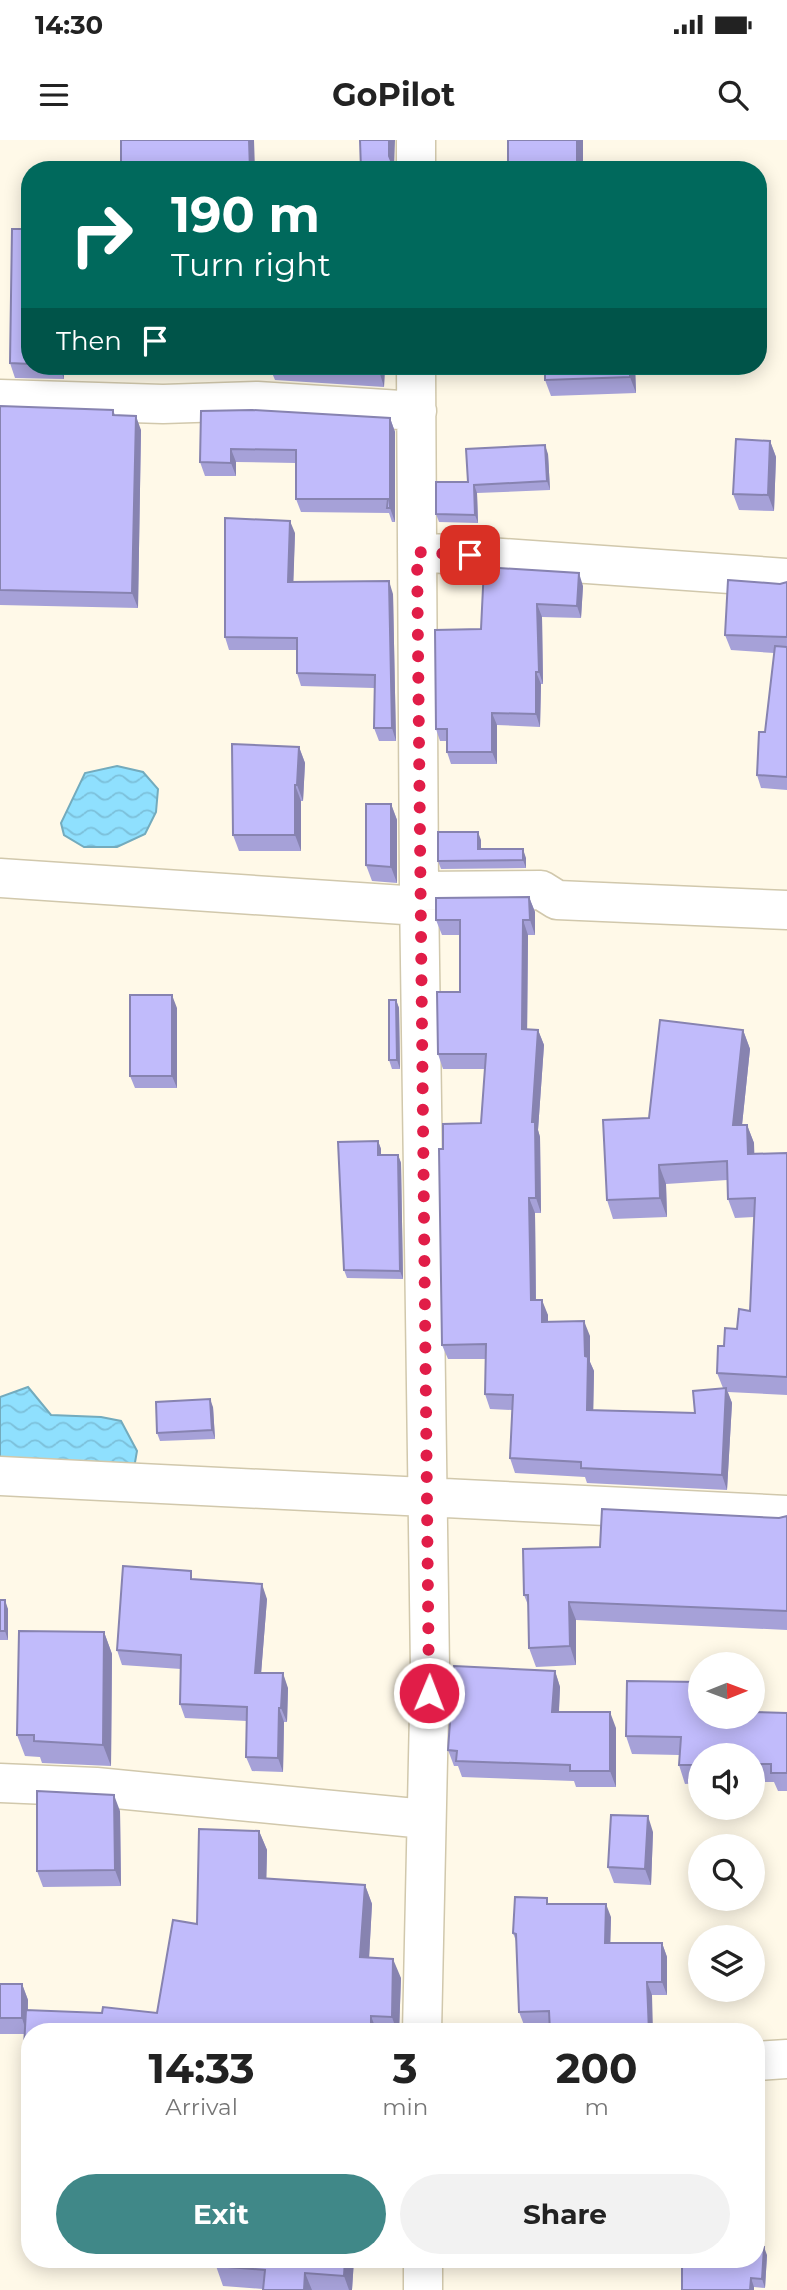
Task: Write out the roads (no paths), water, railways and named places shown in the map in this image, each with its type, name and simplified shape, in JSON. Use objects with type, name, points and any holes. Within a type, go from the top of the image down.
[{"type":"street","points":[[416,140],[416,161]]},
{"type":"street","points":[[416,375],[419,899],[430,1668],[422,2023]]},
{"type":"street","points":[[0,399],[163,404],[257,401],[417,411]]},
{"type":"street","points":[[417,552],[787,578]]},
{"type":"street","points":[[0,878],[419,899],[541,890],[557,900],[787,910]]},
{"type":"street","points":[[0,1476],[787,1516]]},
{"type":"street","points":[[0,1783],[96,1787],[425,1819]]},
{"type":"street","points":[[765,2060],[787,2059]]},
{"type":"street","points":[[423,2268],[423,2290]]},
{"type":"water","points":[[117,766],[143,772],[158,789],[156,812],[145,834],[117,847],[84,847],[64,835],[61,823],[85,773]]},
{"type":"water","points":[[28,1387],[51,1415],[101,1417],[121,1421],[137,1451],[133,1474],[0,1467],[0,1397]]}]
